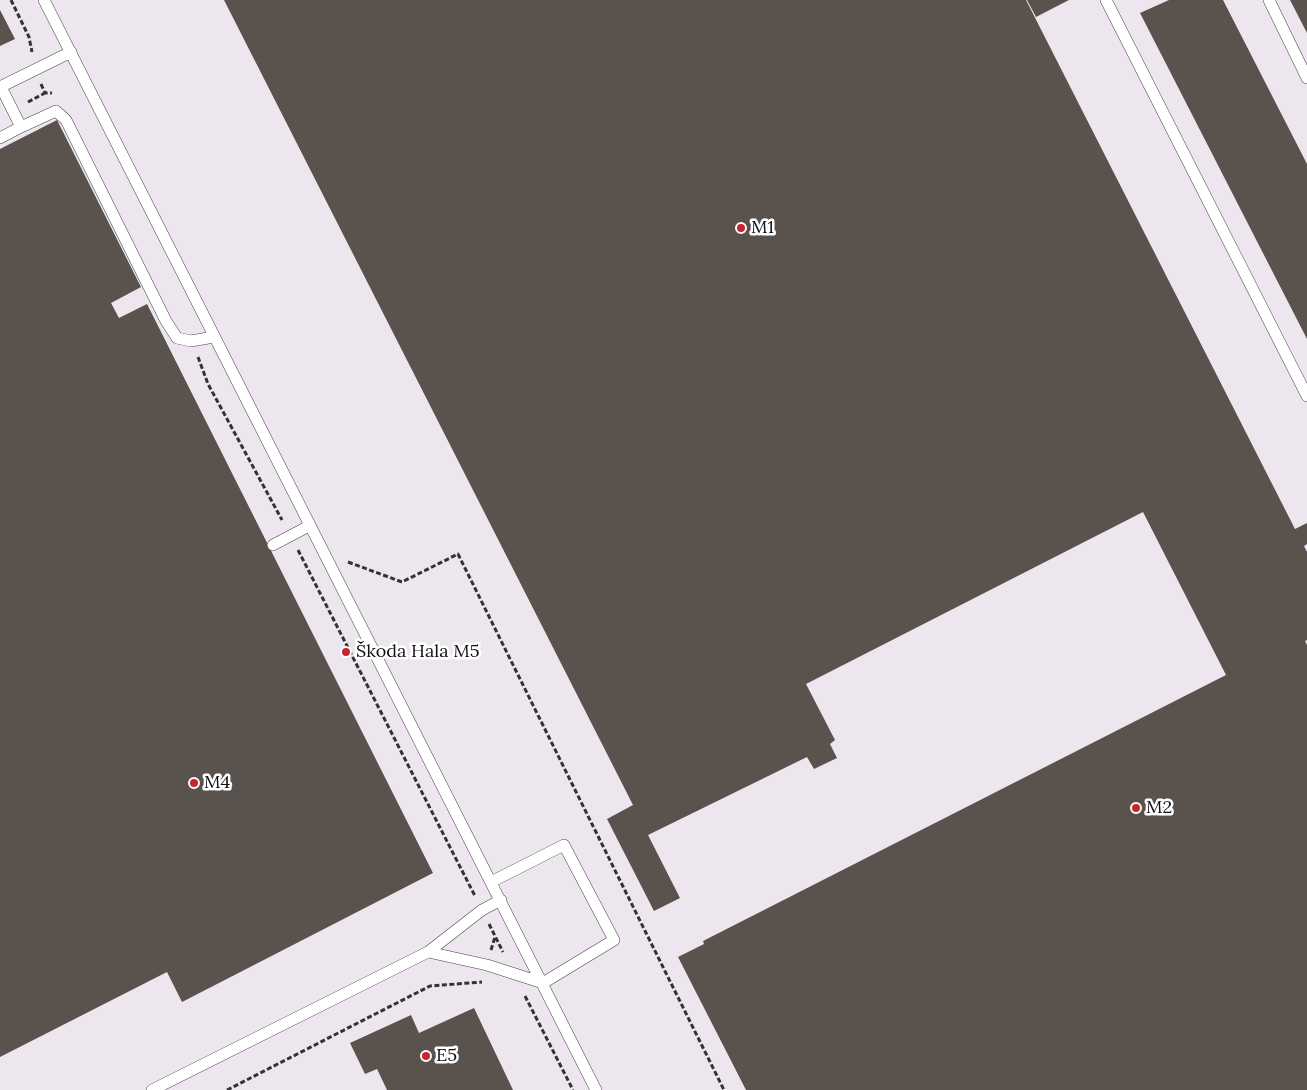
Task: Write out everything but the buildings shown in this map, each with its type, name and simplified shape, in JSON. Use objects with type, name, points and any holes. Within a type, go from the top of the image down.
[{"type":"lane","points":[[44,0],[596,1090]]},
{"type":"lane","points":[[1106,0],[1307,396]]},
{"type":"lane","points":[[1269,0],[1307,78]]},
{"type":"lane","points":[[21,128],[0,87],[71,52]]},
{"type":"lane","points":[[0,138],[56,112],[66,120],[166,321],[177,338],[191,341],[214,337]]},
{"type":"lane","points":[[273,545],[309,526]]},
{"type":"lane","points":[[428,952],[487,965],[543,983],[614,940],[564,845],[491,882]]},
{"type":"lane","points":[[152,1090],[428,952],[482,910],[501,900]]},
{"type":"path","points":[[302,557],[320,547]]},
{"type":"path","points":[[344,555],[348,562],[402,582],[458,554],[724,1090]]},
{"type":"path","points":[[227,1090],[430,986],[481,983],[495,936]]},
{"type":"shaded area","points":[[0,0],[1307,0],[1307,1090],[0,1090]]},
{"type":"place","name":"M1","points":[[741,228]]},
{"type":"place","name":"Škoda Hala M5","points":[[346,652]]},
{"type":"place","name":"M4","points":[[194,783]]},
{"type":"place","name":"M2","points":[[1136,808]]},
{"type":"place","name":"E5","points":[[426,1056]]}]
